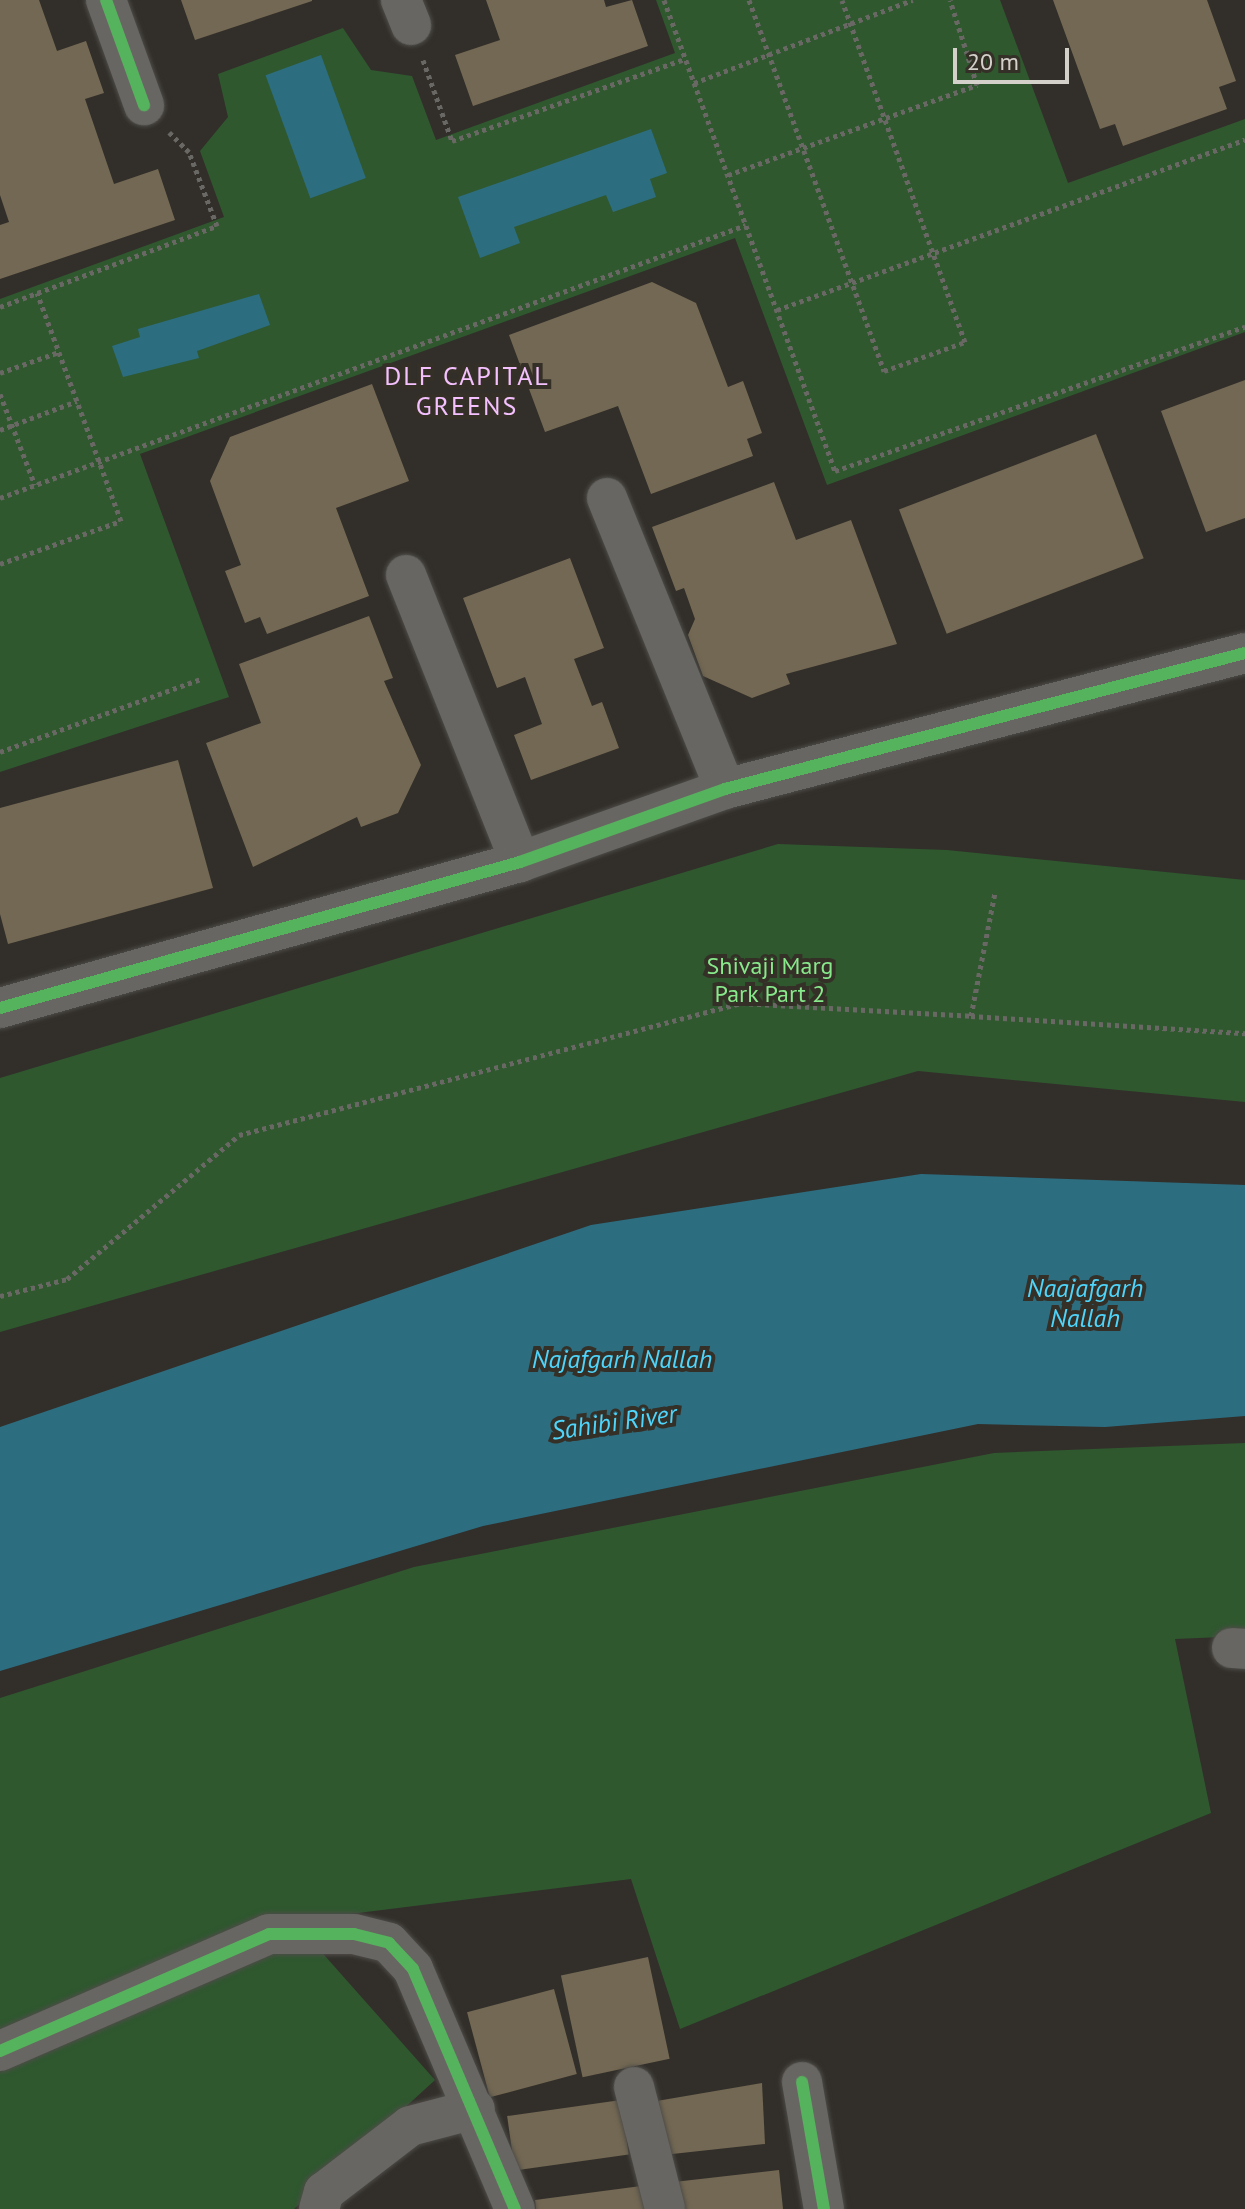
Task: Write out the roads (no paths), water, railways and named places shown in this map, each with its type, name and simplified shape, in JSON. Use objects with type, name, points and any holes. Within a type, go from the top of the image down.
[{"type":"street","points":[[106,0],[144,105]]},
{"type":"street","points":[[607,498],[725,789]]},
{"type":"street","points":[[406,575],[520,862]]},
{"type":"street","points":[[0,1008],[520,862],[725,789],[1245,653]]},
{"type":"street","points":[[0,2051],[269,1934],[354,1934],[389,1943],[413,1969],[515,2209]]},
{"type":"street","points":[[802,2082],[824,2209]]},
{"type":"street","points":[[634,2087],[665,2209]]},
{"type":"street","points":[[319,2209],[324,2192],[410,2126],[475,2109]]},
{"type":"water","points":[[321,55],[366,178],[310,198],[266,75]]},
{"type":"water","points":[[651,129],[667,173],[650,179],[656,197],[613,212],[606,195],[514,227],[520,243],[480,258],[458,197]]},
{"type":"water","points":[[259,294],[270,325],[197,351],[199,358],[123,377],[112,346],[140,337],[138,329]]},
{"type":"water","name":"Najafgarh Nallah","points":[[921,1174],[1245,1185],[1245,1416],[1105,1427],[978,1424],[483,1526],[0,1671],[0,1427],[591,1225]]},
{"type":"district","name":"DLF CAPITAL GREENS","points":[[467,391]]},
{"type":"park label","name":"Shivaji Marg Park Part 2","points":[[770,980]]},
{"type":"water label","name":"Naajafgarh Nallah","points":[[1085,1303]]},
{"type":"water label","name":"Sahibi River","points":[[614,1422]]}]
